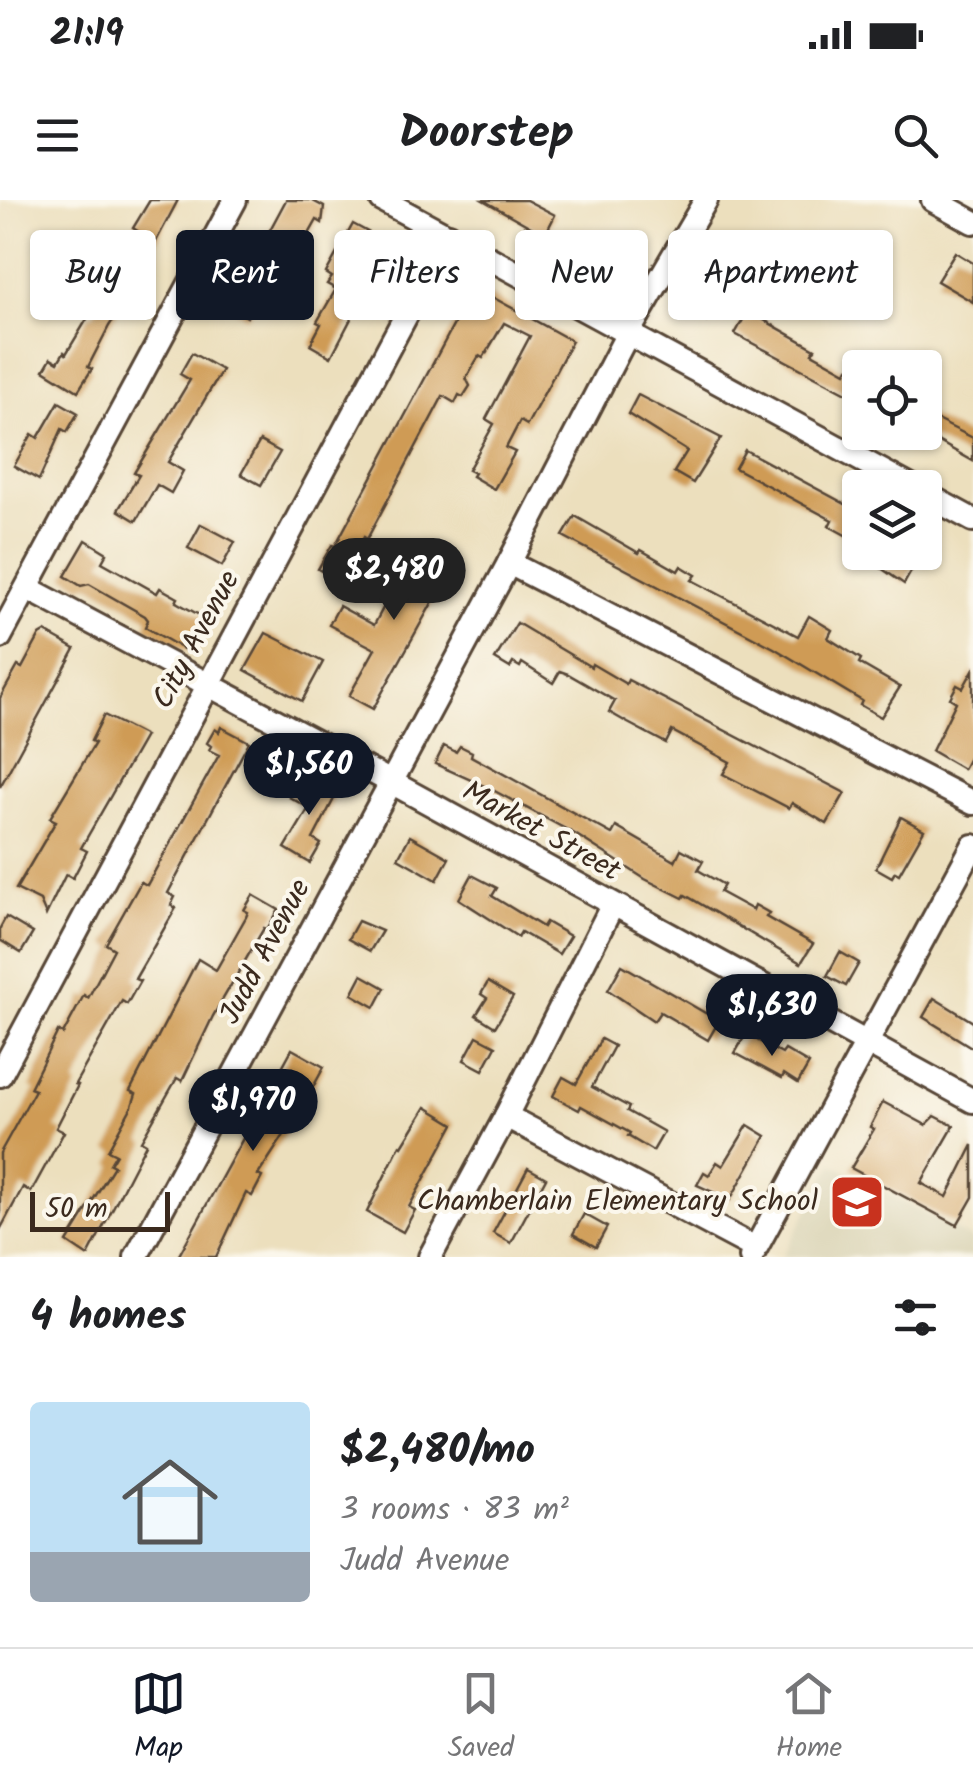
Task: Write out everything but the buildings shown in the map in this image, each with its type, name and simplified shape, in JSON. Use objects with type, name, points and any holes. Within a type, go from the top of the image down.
[{"type":"street","points":[[0,637],[235,200]]},
{"type":"street","points":[[382,200],[439,230]]},
{"type":"street","name":"Judd Avenue","points":[[136,1257],[628,332],[706,200]]},
{"type":"street","points":[[933,200],[973,222]]},
{"type":"street","points":[[495,260],[880,470]]},
{"type":"street","name":"City Avenue","points":[[0,1075],[403,320]]},
{"type":"street","points":[[942,503],[973,520]]},
{"type":"street","points":[[509,562],[973,803]]},
{"type":"street","name":"Market Street","points":[[26,588],[391,782],[973,1101]]},
{"type":"street","points":[[506,1116],[753,1252],[973,846]]},
{"type":"street","points":[[430,1257],[612,906]]},
{"type":"shaded area","name":"Chamberlain Elementary School","points":[[833,1164],[973,1240],[973,1257],[782,1257]]},
{"type":"place","name":"Chamberlain Elementary School","points":[[857,1202]]}]
